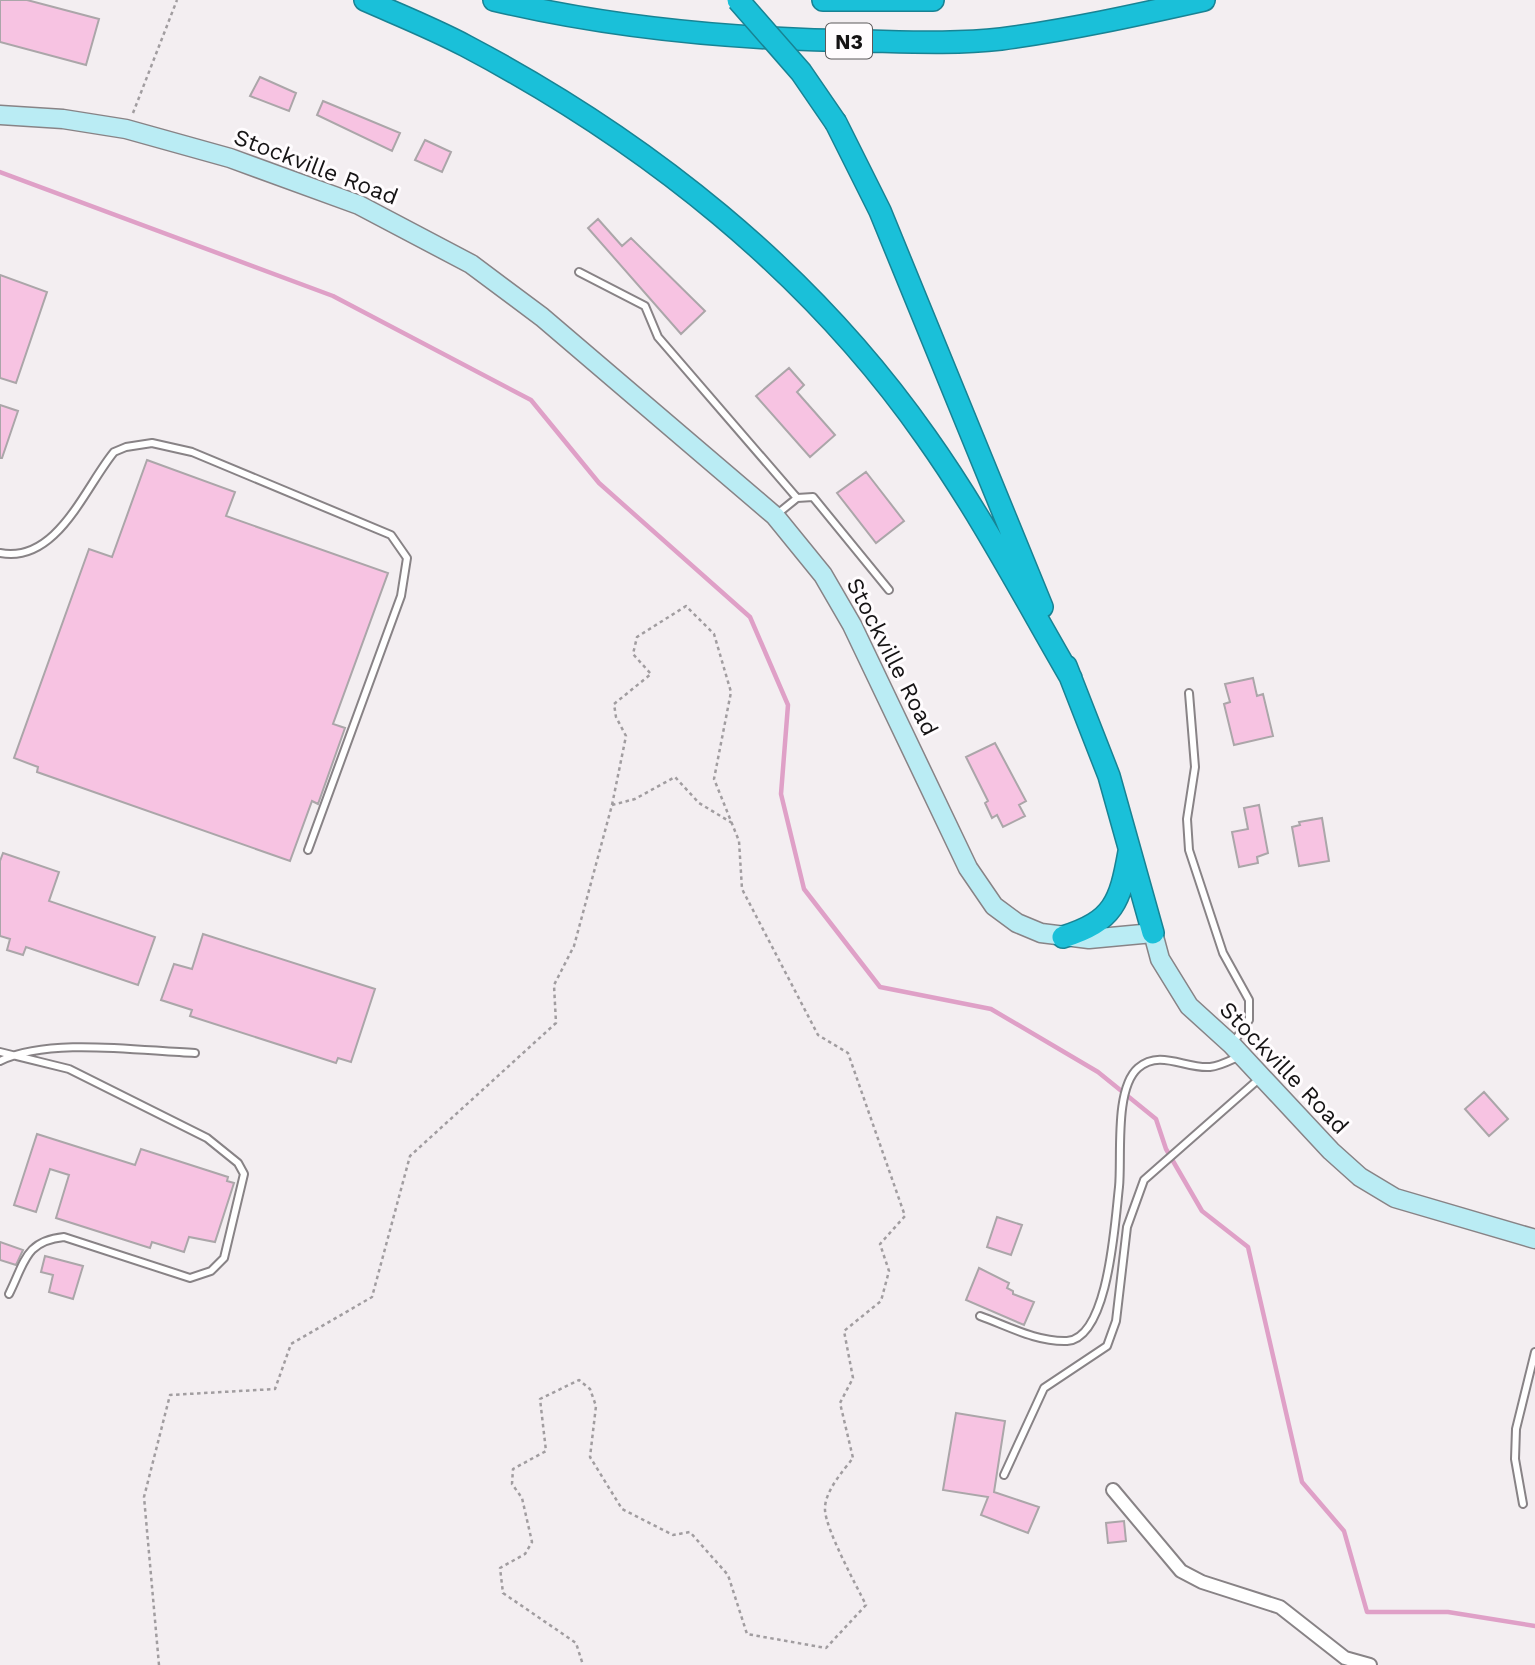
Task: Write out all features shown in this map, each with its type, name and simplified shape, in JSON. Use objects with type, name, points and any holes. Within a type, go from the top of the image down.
[{"type":"highway","points":[[365,0],[465,45],[577,109],[683,184],[783,268],[875,371],[926,437],[971,505],[1071,678]]},
{"type":"highway","name":"N3","points":[[494,0],[564,17],[684,32],[810,41],[898,42],[998,39],[1115,20],[1204,0]]},
{"type":"highway","points":[[738,0],[801,72],[836,123],[880,211],[1109,776],[1153,933]]},
{"type":"highway","name":"N3","points":[[823,0],[933,0]]},
{"type":"highway","points":[[1063,937],[1105,918],[1115,906],[1130,847]]},
{"type":"street","name":"Stockville Road","points":[[0,115],[63,119],[127,129],[230,158],[359,205],[471,264],[542,317],[775,516],[823,575],[852,625],[981,891],[1017,923],[1041,933],[1108,939],[1153,933],[1160,960],[1189,1006],[1237,1050],[1331,1151],[1360,1177],[1395,1198],[1535,1239]]},
{"type":"street","points":[[1114,1490],[1181,1571],[1202,1582],[1280,1607],[1345,1658],[1370,1665]]},
{"type":"lane","points":[[579,272],[645,306],[658,337],[797,498]]},
{"type":"lane","points":[[0,553],[17,554],[48,539],[68,519],[114,452],[152,443],[192,452],[391,535],[407,558],[401,596],[308,850]]},
{"type":"lane","points":[[775,516],[797,498],[805,495],[813,497],[889,590]]},
{"type":"lane","points":[[980,1316],[1039,1339],[1070,1341],[1091,1326],[1103,1297],[1119,1187],[1123,1106],[1130,1077],[1139,1067],[1155,1060],[1172,1060],[1210,1067],[1237,1050],[1249,1020],[1249,1000],[1223,953],[1189,850],[1187,819],[1195,767],[1189,693]]},
{"type":"lane","points":[[0,1061],[11,1056],[54,1048],[195,1053]]},
{"type":"lane","points":[[0,1052],[69,1069],[207,1138],[238,1163],[244,1174],[224,1258],[211,1271],[190,1278],[64,1237],[54,1238],[33,1245],[9,1294]]},
{"type":"lane","points":[[1004,1475],[1044,1388],[1107,1346],[1116,1321],[1127,1227],[1144,1180],[1177,1154],[1262,1076]]},
{"type":"lane","points":[[1523,1504],[1515,1459],[1516,1429],[1535,1352]]},
{"type":"path","points":[[127,129],[177,0]]},
{"type":"path","points":[[159,1665],[144,1497],[170,1395],[275,1389],[291,1344],[372,1297],[410,1156],[556,1023],[554,985],[574,946],[612,804],[626,736],[616,717],[614,704],[650,674],[633,654],[637,637],[686,606],[714,634],[731,692],[714,779],[739,841],[742,889],[818,1035],[848,1053],[905,1216],[880,1244],[889,1271],[881,1301],[844,1331],[853,1378],[840,1403],[853,1458],[832,1486],[824,1509],[844,1562],[866,1605],[826,1648],[747,1634],[728,1575],[690,1532],[674,1535],[622,1509],[590,1457],[596,1406],[590,1389],[579,1380],[540,1399],[546,1451],[513,1469],[512,1484],[522,1497],[532,1542],[525,1554],[499,1568],[503,1593],[576,1643],[583,1665]]},
{"type":"path","points":[[612,804],[635,799],[675,777],[699,803],[732,823]]},
{"type":"building","points":[[0,0],[27,0],[99,19],[86,65],[0,42]]},
{"type":"building","points":[[260,77],[296,93],[289,111],[250,96]]},
{"type":"building","points":[[323,101],[400,133],[392,151],[317,115]]},
{"type":"building","points":[[425,140],[451,152],[442,172],[415,160]]},
{"type":"building","points":[[598,219],[622,246],[631,238],[705,311],[681,334],[588,228]]},
{"type":"building","points":[[0,275],[47,292],[16,383],[0,378]]},
{"type":"building","points":[[789,368],[804,385],[797,392],[835,435],[810,457],[756,396]]},
{"type":"building","points":[[0,405],[18,411],[2,458],[0,458]]},
{"type":"building","points":[[147,460],[235,492],[226,516],[388,573],[333,724],[345,728],[318,804],[312,801],[290,861],[37,772],[38,767],[14,758],[89,549],[112,557]]},
{"type":"building","points":[[866,472],[904,521],[876,543],[837,493]]},
{"type":"building","points":[[1253,678],[1257,696],[1263,694],[1273,736],[1234,745],[1224,704],[1230,702],[1225,684]]},
{"type":"building","points":[[995,743],[1026,801],[1019,805],[1025,816],[1003,827],[997,815],[992,818],[985,803],[988,801],[966,757]]},
{"type":"building","points":[[1259,805],[1268,853],[1257,857],[1258,863],[1239,867],[1232,832],[1248,829],[1244,808]]},
{"type":"building","points":[[1322,818],[1329,861],[1299,866],[1292,827],[1300,825],[1299,822]]},
{"type":"building","points":[[3,853],[59,872],[49,901],[155,937],[138,985],[26,947],[23,955],[7,950],[10,939],[0,936],[0,861]]},
{"type":"building","points":[[203,934],[375,989],[351,1062],[338,1058],[336,1063],[190,1016],[192,1010],[161,1000],[174,964],[192,969]]},
{"type":"building","points":[[1484,1092],[1508,1119],[1489,1136],[1465,1109]]},
{"type":"building","points":[[37,1134],[135,1165],[141,1149],[228,1177],[227,1181],[234,1183],[215,1242],[189,1237],[184,1252],[152,1242],[150,1248],[56,1218],[69,1175],[50,1169],[36,1212],[14,1205]]},
{"type":"building","points":[[997,1217],[1022,1225],[1011,1255],[987,1247]]},
{"type":"building","points":[[0,1242],[23,1250],[16,1265],[0,1260]]},
{"type":"building","points":[[45,1256],[83,1266],[73,1299],[49,1292],[53,1275],[41,1272]]},
{"type":"building","points":[[979,1268],[1009,1283],[1007,1288],[1013,1291],[1013,1294],[1034,1302],[1024,1325],[966,1300]]},
{"type":"building","points":[[956,1413],[1005,1421],[994,1492],[1039,1507],[1028,1533],[981,1515],[988,1497],[943,1490]]},
{"type":"building","points":[[1124,1521],[1126,1541],[1108,1543],[1106,1523]]},
{"type":"waterway","points":[[0,172],[333,296],[531,400],[599,483],[750,617],[788,705],[781,794],[804,889],[880,987],[991,1009],[1098,1072],[1156,1119],[1166,1149],[1202,1211],[1248,1247],[1302,1482],[1344,1531],[1367,1612],[1448,1612],[1535,1626]]}]
